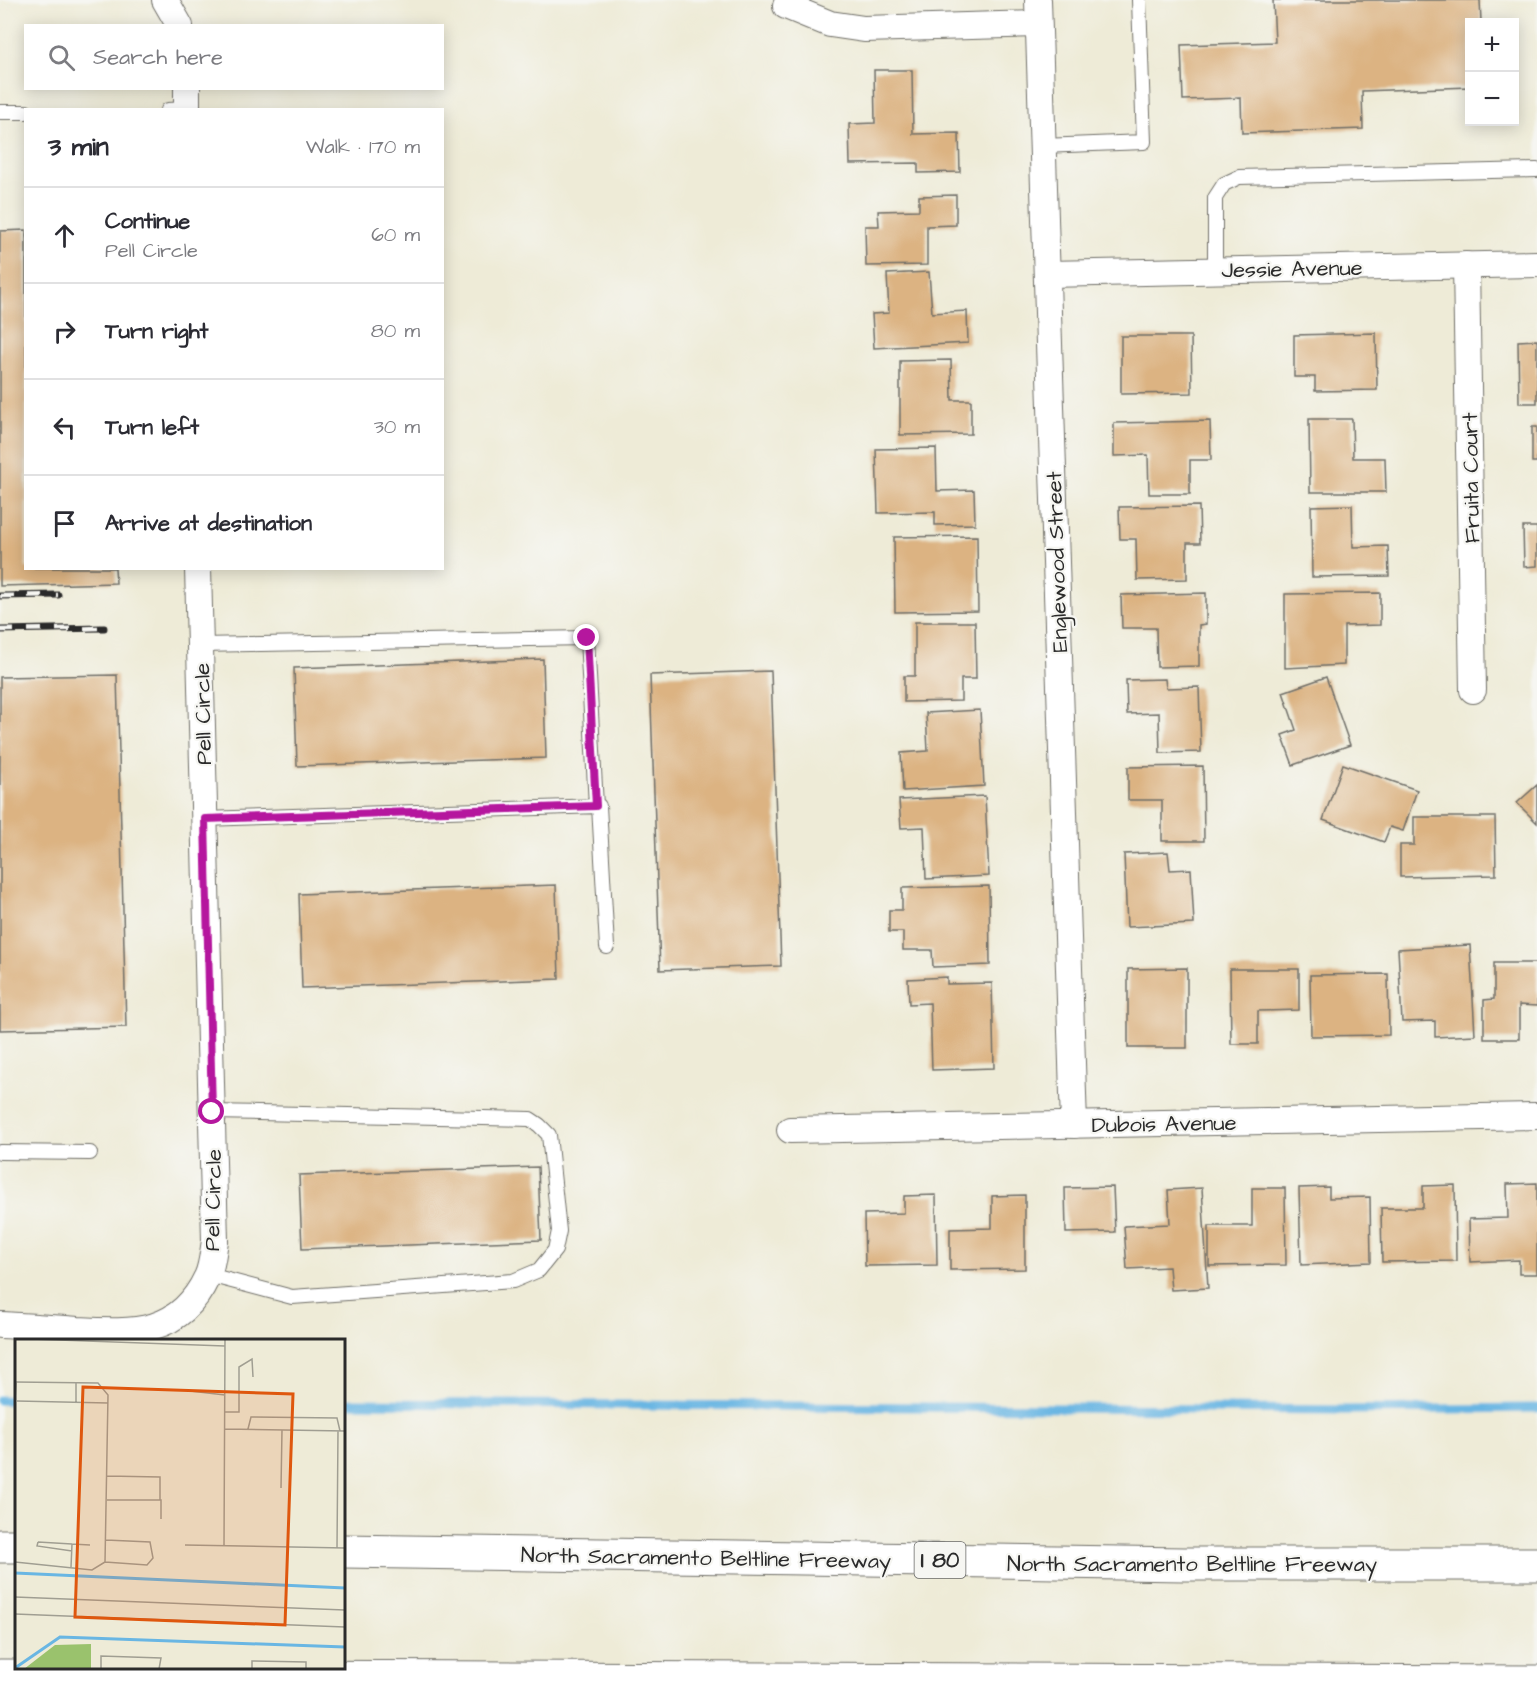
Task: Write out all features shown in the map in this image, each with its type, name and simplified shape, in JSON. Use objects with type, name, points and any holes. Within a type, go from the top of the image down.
[{"type":"highway","name":"North Sacramento Beltline Freeway","points":[[345,1551],[1184,1564],[1537,1564]]},
{"type":"highway","points":[[0,1676],[1537,1682]]},
{"type":"street","points":[[165,0],[179,24]]},
{"type":"street","points":[[786,6],[830,24],[864,29],[1038,12]]},
{"type":"street","name":"Englewood Street","points":[[1038,12],[1074,1125]]},
{"type":"street","points":[[187,90],[187,108]]},
{"type":"street","name":"Jessie Avenue","points":[[1047,274],[1537,264]]},
{"type":"street","name":"Fruita Court","points":[[1466,266],[1473,690]]},
{"type":"street","name":"Pell Circle","points":[[0,1325],[117,1332],[139,1331],[161,1325],[180,1314],[198,1295],[209,1275],[215,1241],[198,570]]},
{"type":"street","name":"Dubois Avenue","points":[[790,1130],[1537,1116]]},
{"type":"lane","points":[[1042,146],[1144,142],[1139,0]]},
{"type":"lane","points":[[0,112],[24,112]]},
{"type":"lane","points":[[1215,269],[1215,198],[1224,184],[1239,177],[1537,170]]},
{"type":"lane","points":[[200,645],[587,638],[596,806],[599,806],[607,947]]},
{"type":"lane","points":[[205,819],[596,806]]},
{"type":"lane","points":[[209,1275],[292,1297],[513,1281],[539,1270],[555,1250],[559,1231],[549,1135],[540,1125],[530,1119],[212,1112]]},
{"type":"lane","points":[[0,1152],[90,1153]]},
{"type":"building","points":[[1273,0],[1480,0],[1481,18],[1465,18],[1465,87],[1362,91],[1363,129],[1242,133],[1241,98],[1183,100],[1181,45],[1275,42]]},
{"type":"building","points":[[874,70],[912,70],[913,134],[959,133],[960,172],[918,173],[918,163],[850,164],[849,124],[875,123]]},
{"type":"building","points":[[956,195],[956,225],[927,226],[927,265],[866,266],[865,226],[879,226],[878,211],[919,210],[919,196]]},
{"type":"building","points":[[24,230],[24,570],[115,570],[116,583],[0,586],[0,231]]},
{"type":"building","points":[[929,272],[932,313],[967,311],[968,343],[874,348],[872,314],[889,313],[887,274]]},
{"type":"building","points":[[1376,333],[1377,390],[1315,391],[1315,377],[1294,377],[1294,335]]},
{"type":"building","points":[[1121,336],[1191,336],[1192,393],[1121,394]]},
{"type":"building","points":[[1537,340],[1537,403],[1519,403],[1518,341]]},
{"type":"building","points":[[951,360],[952,400],[971,400],[971,434],[900,435],[900,361]]},
{"type":"building","points":[[1309,419],[1352,419],[1353,458],[1385,458],[1386,492],[1310,492]]},
{"type":"building","points":[[1210,421],[1211,460],[1190,460],[1190,494],[1149,494],[1148,455],[1114,456],[1114,423]]},
{"type":"building","points":[[1532,427],[1537,427],[1537,462],[1532,462]]},
{"type":"building","points":[[936,448],[937,491],[974,490],[975,524],[935,525],[935,512],[878,513],[876,449]]},
{"type":"building","points":[[1352,505],[1353,547],[1388,546],[1389,576],[1312,577],[1311,506]]},
{"type":"building","points":[[1199,506],[1200,543],[1187,543],[1187,579],[1137,580],[1136,539],[1120,539],[1119,507]]},
{"type":"building","points":[[1523,527],[1537,527],[1537,566],[1524,567]]},
{"type":"building","points":[[977,536],[978,611],[895,612],[894,537]]},
{"type":"building","points":[[1206,593],[1206,624],[1199,625],[1199,666],[1157,667],[1156,628],[1122,628],[1121,595]]},
{"type":"building","points":[[1380,593],[1380,625],[1344,626],[1344,665],[1285,668],[1285,594]]},
{"type":"building","points":[[915,622],[975,622],[976,679],[961,679],[961,701],[904,702],[904,676],[915,676]]},
{"type":"building","points":[[543,659],[546,758],[297,766],[294,668]]},
{"type":"building","points":[[771,671],[781,966],[660,970],[650,675]]},
{"type":"building","points":[[117,675],[126,1027],[0,1030],[0,677]]},
{"type":"building","points":[[1326,677],[1350,745],[1293,765],[1282,735],[1296,730],[1283,692]]},
{"type":"building","points":[[1165,679],[1166,688],[1199,687],[1201,752],[1160,753],[1159,713],[1127,714],[1126,680]]},
{"type":"building","points":[[980,710],[984,786],[903,791],[901,753],[928,751],[926,713]]},
{"type":"building","points":[[1343,764],[1417,790],[1403,831],[1390,827],[1384,842],[1323,820]]},
{"type":"building","points":[[1203,766],[1204,841],[1162,841],[1162,800],[1128,800],[1128,767]]},
{"type":"building","points":[[1537,785],[1537,823],[1517,803]]},
{"type":"building","points":[[985,796],[989,876],[926,879],[924,827],[901,828],[899,800]]},
{"type":"building","points":[[1414,817],[1495,817],[1496,875],[1400,877],[1400,845],[1414,845]]},
{"type":"building","points":[[1168,852],[1170,870],[1191,869],[1194,924],[1127,927],[1124,854]]},
{"type":"building","points":[[556,885],[559,979],[302,988],[299,894]]},
{"type":"building","points":[[989,886],[990,965],[933,967],[932,950],[903,950],[903,932],[889,932],[889,910],[902,910],[902,888]]},
{"type":"building","points":[[1470,945],[1475,1035],[1435,1037],[1435,1021],[1402,1022],[1398,949]]},
{"type":"building","points":[[1494,963],[1537,963],[1537,1006],[1519,1005],[1519,1039],[1484,1039],[1484,1000],[1494,999]]},
{"type":"building","points":[[1187,968],[1187,1048],[1128,1048],[1128,969]]},
{"type":"building","points":[[1230,969],[1299,969],[1299,1010],[1258,1011],[1258,1044],[1231,1044]]},
{"type":"building","points":[[1388,974],[1389,1035],[1311,1036],[1310,975]]},
{"type":"building","points":[[947,977],[947,984],[992,983],[994,1068],[932,1070],[930,1003],[909,1004],[908,979]]},
{"type":"building","points":[[538,1167],[541,1240],[302,1249],[299,1175]]},
{"type":"building","points":[[1537,1183],[1537,1274],[1519,1274],[1519,1260],[1470,1262],[1469,1219],[1508,1218],[1507,1184]]},
{"type":"building","points":[[1455,1185],[1456,1261],[1382,1262],[1381,1208],[1423,1208],[1423,1186]]},
{"type":"building","points":[[1113,1187],[1115,1232],[1066,1233],[1065,1188]]},
{"type":"building","points":[[1329,1187],[1329,1198],[1370,1197],[1371,1262],[1301,1265],[1299,1188]]},
{"type":"building","points":[[1202,1188],[1208,1288],[1171,1290],[1169,1267],[1127,1269],[1124,1226],[1170,1224],[1168,1190]]},
{"type":"building","points":[[1252,1188],[1285,1188],[1286,1265],[1209,1266],[1209,1226],[1252,1226]]},
{"type":"building","points":[[936,1195],[937,1265],[865,1266],[864,1214],[904,1213],[904,1196]]},
{"type":"building","points":[[1025,1195],[1025,1269],[950,1270],[950,1229],[992,1228],[992,1196]]},
{"type":"waterway","points":[[0,1400],[15,1401]]},
{"type":"waterway","points":[[345,1403],[1347,1410],[1537,1408]]},
{"type":"railway","points":[[0,596],[58,595]]},
{"type":"railway","points":[[0,630],[104,628]]},
{"type":"route","points":[[212,1112],[205,819],[596,806],[587,638]]}]
